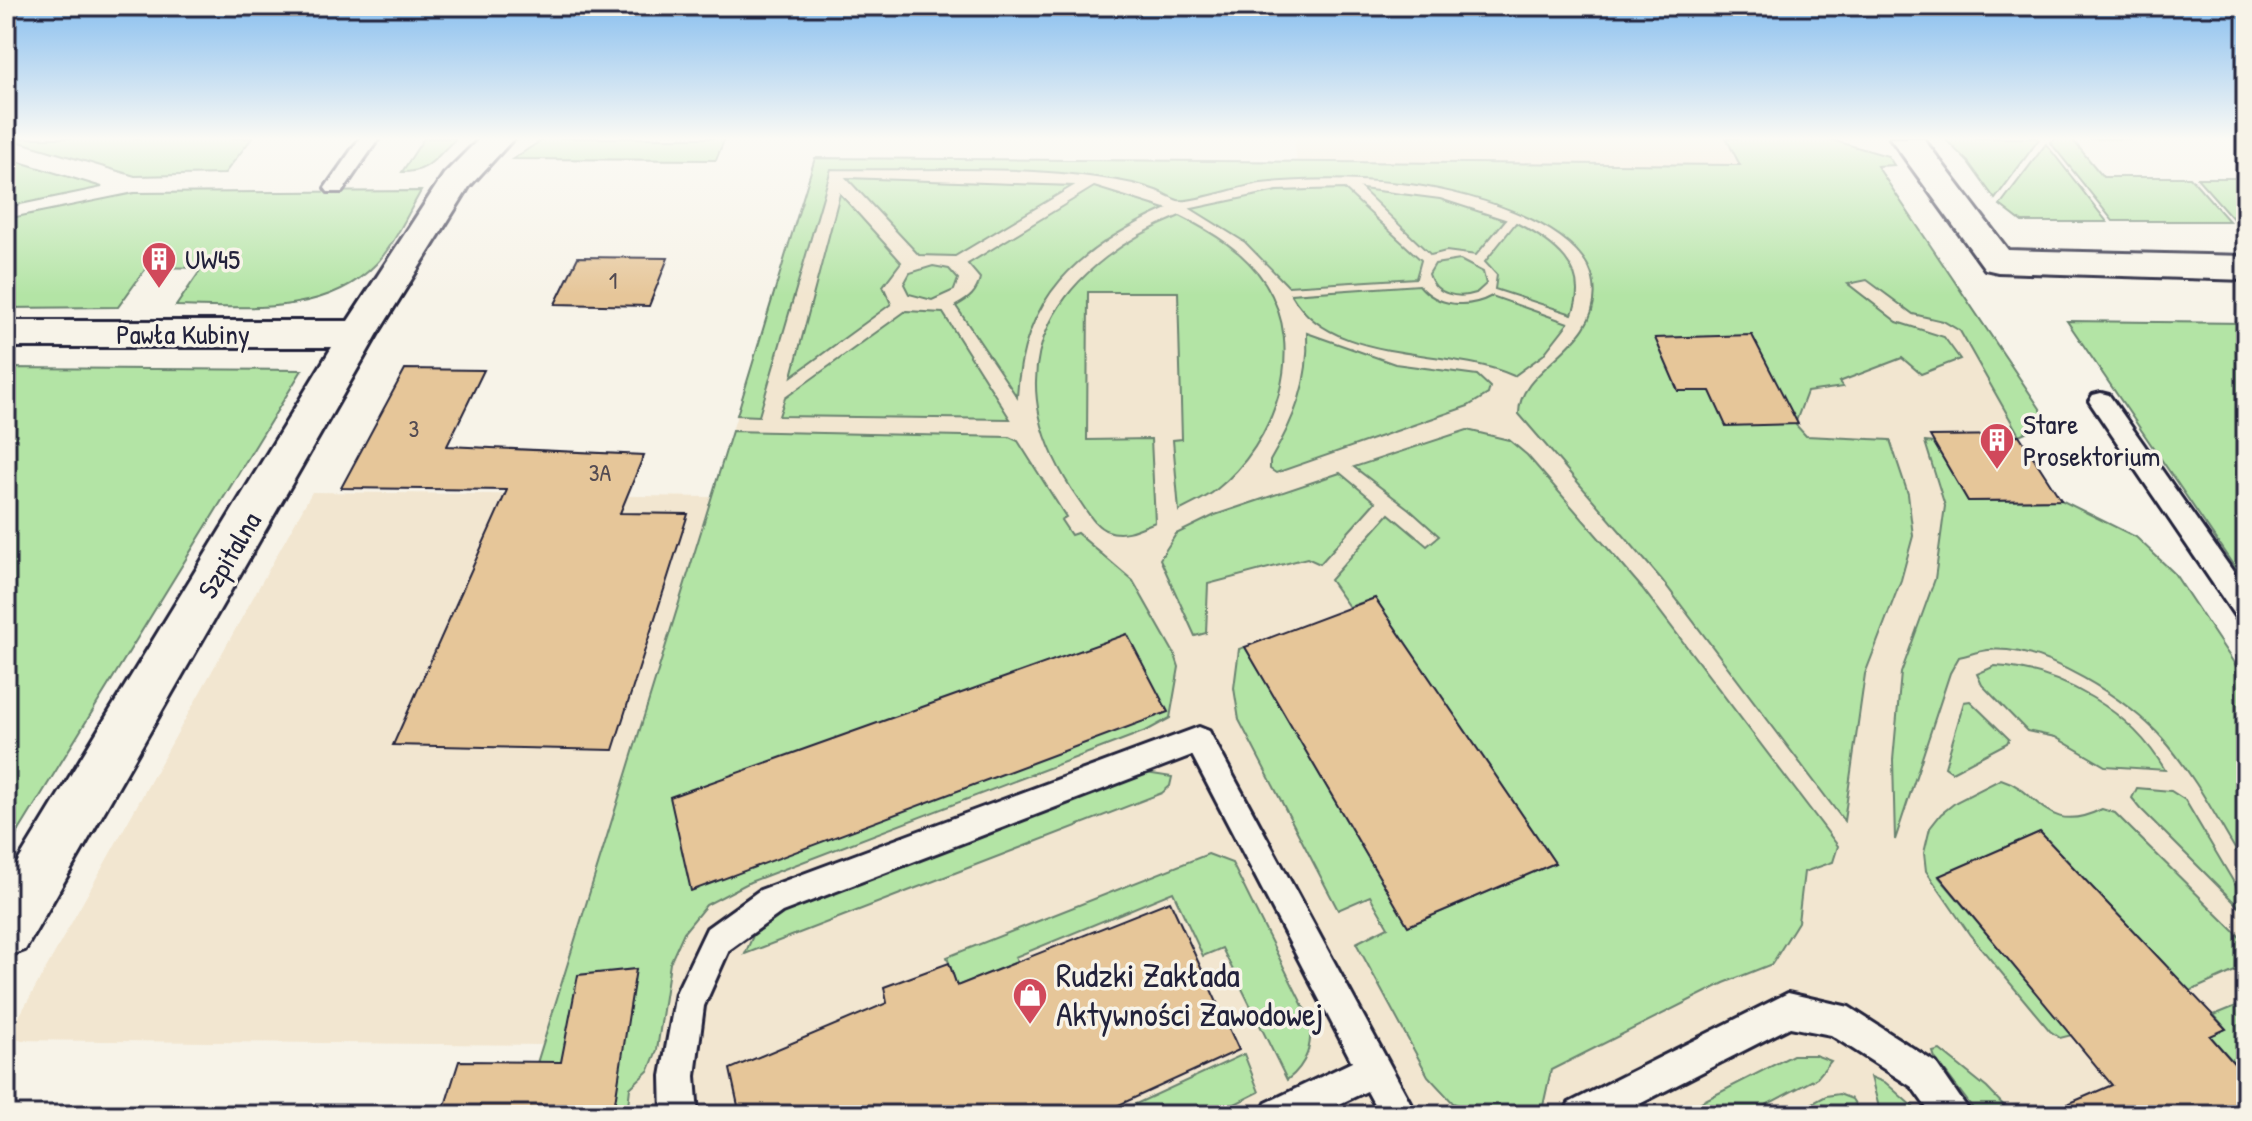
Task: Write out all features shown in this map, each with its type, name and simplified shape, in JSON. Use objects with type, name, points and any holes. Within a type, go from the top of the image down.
[{"type":"street","name":"Szpitalna","points":[[6,931],[359,334],[450,190]]},
{"type":"street","points":[[1945,190],[1998,261],[2246,268]]},
{"type":"street","name":"Pawła Kubiny","points":[[6,334],[359,334]]},
{"type":"lane","points":[[2101,401],[2246,611]]},
{"type":"lane","points":[[680,1115],[678,1076],[688,1005],[718,939],[771,901],[1199,740],[1399,1115]]},
{"type":"lane","points":[[1581,1115],[1788,1010],[1837,1019],[1924,1075],[1954,1115]]},
{"type":"lane","points":[[1278,1115],[1375,1069]]},
{"type":"shaded area","points":[[805,190],[1893,190],[2049,422],[2019,435],[1930,436],[1968,501],[2061,500],[2156,554],[2174,573],[2246,681],[2246,1115],[521,1115],[541,1045],[6,1040],[312,492],[712,497]]},
{"type":"green space","points":[[6,190],[86,190],[6,207]]},
{"type":"green space","points":[[805,190],[825,190],[759,416],[737,415]]},
{"type":"green space","points":[[859,190],[1065,190],[955,256],[919,255]]},
{"type":"green space","points":[[1089,190],[1105,190],[1165,209],[1106,241],[1081,259],[1060,280],[1043,304],[1030,331],[1021,362],[1017,397],[956,306],[972,295],[979,283],[980,278],[968,264]]},
{"type":"green space","points":[[1157,190],[1229,190],[1184,200]]},
{"type":"green space","points":[[1345,190],[1421,260],[1416,278],[1288,286],[1245,242],[1192,209],[1277,191]]},
{"type":"green space","points":[[1363,190],[1440,199],[1505,220],[1476,255],[1446,251],[1431,255]]},
{"type":"green space","points":[[1444,190],[1893,190],[2049,422],[2019,435],[1960,331],[1943,321],[1913,314],[1867,280],[1848,284],[1897,322],[1944,337],[1960,359],[1921,374],[1902,358],[1839,382],[1843,387],[1807,392],[1795,424],[1806,436],[1890,440],[1908,494],[1913,536],[1901,580],[1865,674],[1844,821],[1662,580],[1519,414],[1522,397],[1532,382],[1586,325],[1593,306],[1594,284],[1585,261],[1567,242],[1543,225],[1514,211]]},
{"type":"green space","points":[[1989,190],[2001,190],[1995,199]]},
{"type":"green space","points":[[2011,190],[2082,190],[2107,222],[2022,222],[2000,205]]},
{"type":"green space","points":[[2089,190],[2202,190],[2229,221],[2113,221]]},
{"type":"green space","points":[[2208,190],[2246,190],[2246,221],[2235,221]]},
{"type":"green space","points":[[421,191],[376,264],[333,293],[308,301],[255,307],[176,306],[202,268],[147,267],[118,307],[6,308],[6,219],[134,193]]},
{"type":"green space","points":[[840,194],[901,262],[883,286],[891,304],[792,376]]},
{"type":"green space","points":[[1180,216],[1227,244],[1248,262],[1265,283],[1278,309],[1284,337],[1284,366],[1279,394],[1269,422],[1237,470],[1212,493],[1179,511],[1173,440],[1182,439],[1178,292],[1088,292],[1087,440],[1151,439],[1155,522],[1132,531],[1114,533],[1103,529],[1088,514],[1066,480],[1046,437],[1036,392],[1041,346],[1060,305],[1088,272],[1123,245]]},
{"type":"green space","points":[[1516,223],[1543,239],[1565,258],[1576,283],[1577,298],[1572,314],[1495,289],[1497,275],[1485,262]]},
{"type":"green space","points":[[1460,260],[1483,272],[1486,284],[1476,293],[1462,296],[1448,294],[1432,281],[1429,274],[1435,264]]},
{"type":"green space","points":[[933,266],[949,269],[958,279],[954,290],[932,300],[909,294],[904,284],[910,273]]},
{"type":"green space","points":[[1419,285],[1444,302],[1473,303],[1492,296],[1568,323],[1543,355],[1514,376],[1457,360],[1362,344],[1334,333],[1310,317],[1291,294]]},
{"type":"green space","points":[[906,311],[943,313],[1010,419],[779,416],[785,398]]},
{"type":"green space","points":[[2067,321],[2246,323],[2246,584]]},
{"type":"green space","points":[[1307,333],[1395,364],[1477,375],[1490,387],[1488,394],[1468,406],[1276,473],[1270,469],[1270,461],[1299,400],[1306,368]]},
{"type":"green space","points":[[6,368],[302,370],[6,852]]},
{"type":"green space","points":[[1467,430],[1509,440],[1527,455],[1642,588],[1838,846],[1833,862],[1804,872],[1798,922],[1772,964],[1724,983],[1551,1070],[1543,1106],[1526,1115],[1484,1115],[1453,1103],[1428,1076],[1356,943],[1388,927],[1370,896],[1338,910],[1239,720],[1234,688],[1239,649],[1245,647],[1408,926],[1555,863],[1375,598],[1349,607],[1330,580],[1389,514],[1427,546],[1439,536],[1354,467]]},
{"type":"green space","points":[[732,431],[1009,437],[1018,441],[1066,517],[1061,520],[1071,535],[1077,533],[1133,581],[1175,655],[1179,667],[1170,718],[1148,730],[750,882],[706,905],[684,932],[670,963],[657,1050],[649,1070],[630,1088],[627,1115],[521,1115]]},
{"type":"green space","points":[[1925,442],[1934,443],[1968,501],[2061,500],[2136,537],[2174,573],[2246,681],[2246,867],[2186,769],[2148,724],[2107,692],[2083,678],[2058,665],[2010,651],[1988,650],[1959,657],[1950,673],[1895,840],[1893,760],[1901,673],[1935,579],[1945,506]]},
{"type":"green space","points":[[1340,473],[1375,502],[1320,564],[1307,558],[1208,584],[1206,633],[1195,636],[1160,559],[1176,534],[1215,515]]},
{"type":"green space","points":[[1995,666],[2045,676],[2092,698],[2134,730],[2165,770],[2105,766],[2055,737],[2027,731],[1982,685],[1977,674]]},
{"type":"green space","points":[[1970,701],[2009,739],[2007,743],[1952,772],[1945,767],[1964,702]]},
{"type":"green space","points":[[1146,773],[1172,777],[1170,786],[1162,793],[745,954],[755,931],[784,907],[1117,777]]},
{"type":"green space","points":[[2001,779],[2055,815],[2067,818],[2083,816],[2102,809],[2115,813],[2246,943],[2246,966],[2190,991],[2040,832],[1939,877],[2072,1035],[2060,1038],[2050,1031],[1970,935],[1926,871],[1924,853],[1930,828],[1941,814],[1956,802]]},
{"type":"green space","points":[[2137,788],[2171,791],[2185,800],[2246,903],[2246,914],[2141,809],[2132,798]]},
{"type":"green space","points":[[1208,854],[1232,863],[1310,1020],[1310,1038],[1304,1061],[1287,1080],[1222,948],[1203,956],[1173,892],[1015,957],[1017,962],[957,986],[947,957]]},
{"type":"green space","points":[[2246,1002],[2246,1076],[2210,1036],[2226,1029],[2214,1015]]},
{"type":"green space","points":[[1940,1050],[1987,1088],[2013,1115],[1978,1115],[1935,1058],[1933,1052]]},
{"type":"green space","points":[[1244,1054],[1259,1092],[1213,1115],[1112,1115]]},
{"type":"green space","points":[[1793,1055],[1815,1055],[1831,1061],[1817,1078],[1747,1115],[1676,1115]]},
{"type":"green space","points":[[1871,1077],[1886,1083],[1922,1115],[1881,1115]]},
{"type":"green space","points":[[1839,1094],[1852,1099],[1862,1115],[1791,1115],[1826,1096]]},
{"type":"building","points":[[578,257],[668,258],[649,306],[555,304]]},
{"type":"building","points":[[1752,335],[1798,424],[1726,426],[1710,391],[1678,391],[1655,338]]},
{"type":"building","points":[[405,369],[484,370],[447,446],[644,455],[620,513],[688,514],[613,750],[393,745],[507,490],[341,488]]},
{"type":"building","name":"Stare Prosektorium","points":[[2019,435],[2061,500],[1968,501],[1930,436]]},
{"type":"building","points":[[1375,598],[1555,863],[1408,926],[1245,647]]},
{"type":"building","points":[[1127,634],[1168,712],[691,891],[670,797]]},
{"type":"building","points":[[2040,832],[2226,1029],[2210,1036],[2246,1077],[2246,1115],[2042,1115],[2112,1085],[1939,876]]},
{"type":"building","name":"Rudzki Zakłada Aktywności Zawodowej","points":[[1170,901],[1239,1050],[1097,1115],[740,1115],[730,1069],[887,1003],[884,987],[949,963],[957,986]]},
{"type":"building","points":[[636,969],[613,1115],[442,1115],[459,1061],[561,1062],[578,975]]},
{"type":"place","name":"UW45","points":[[159,290]]},
{"type":"place","name":"Stare Prosektorium","points":[[1997,471]]},
{"type":"place","name":"Rudzki Zakłada Aktywności Zawodowej","points":[[1030,1026]]}]
